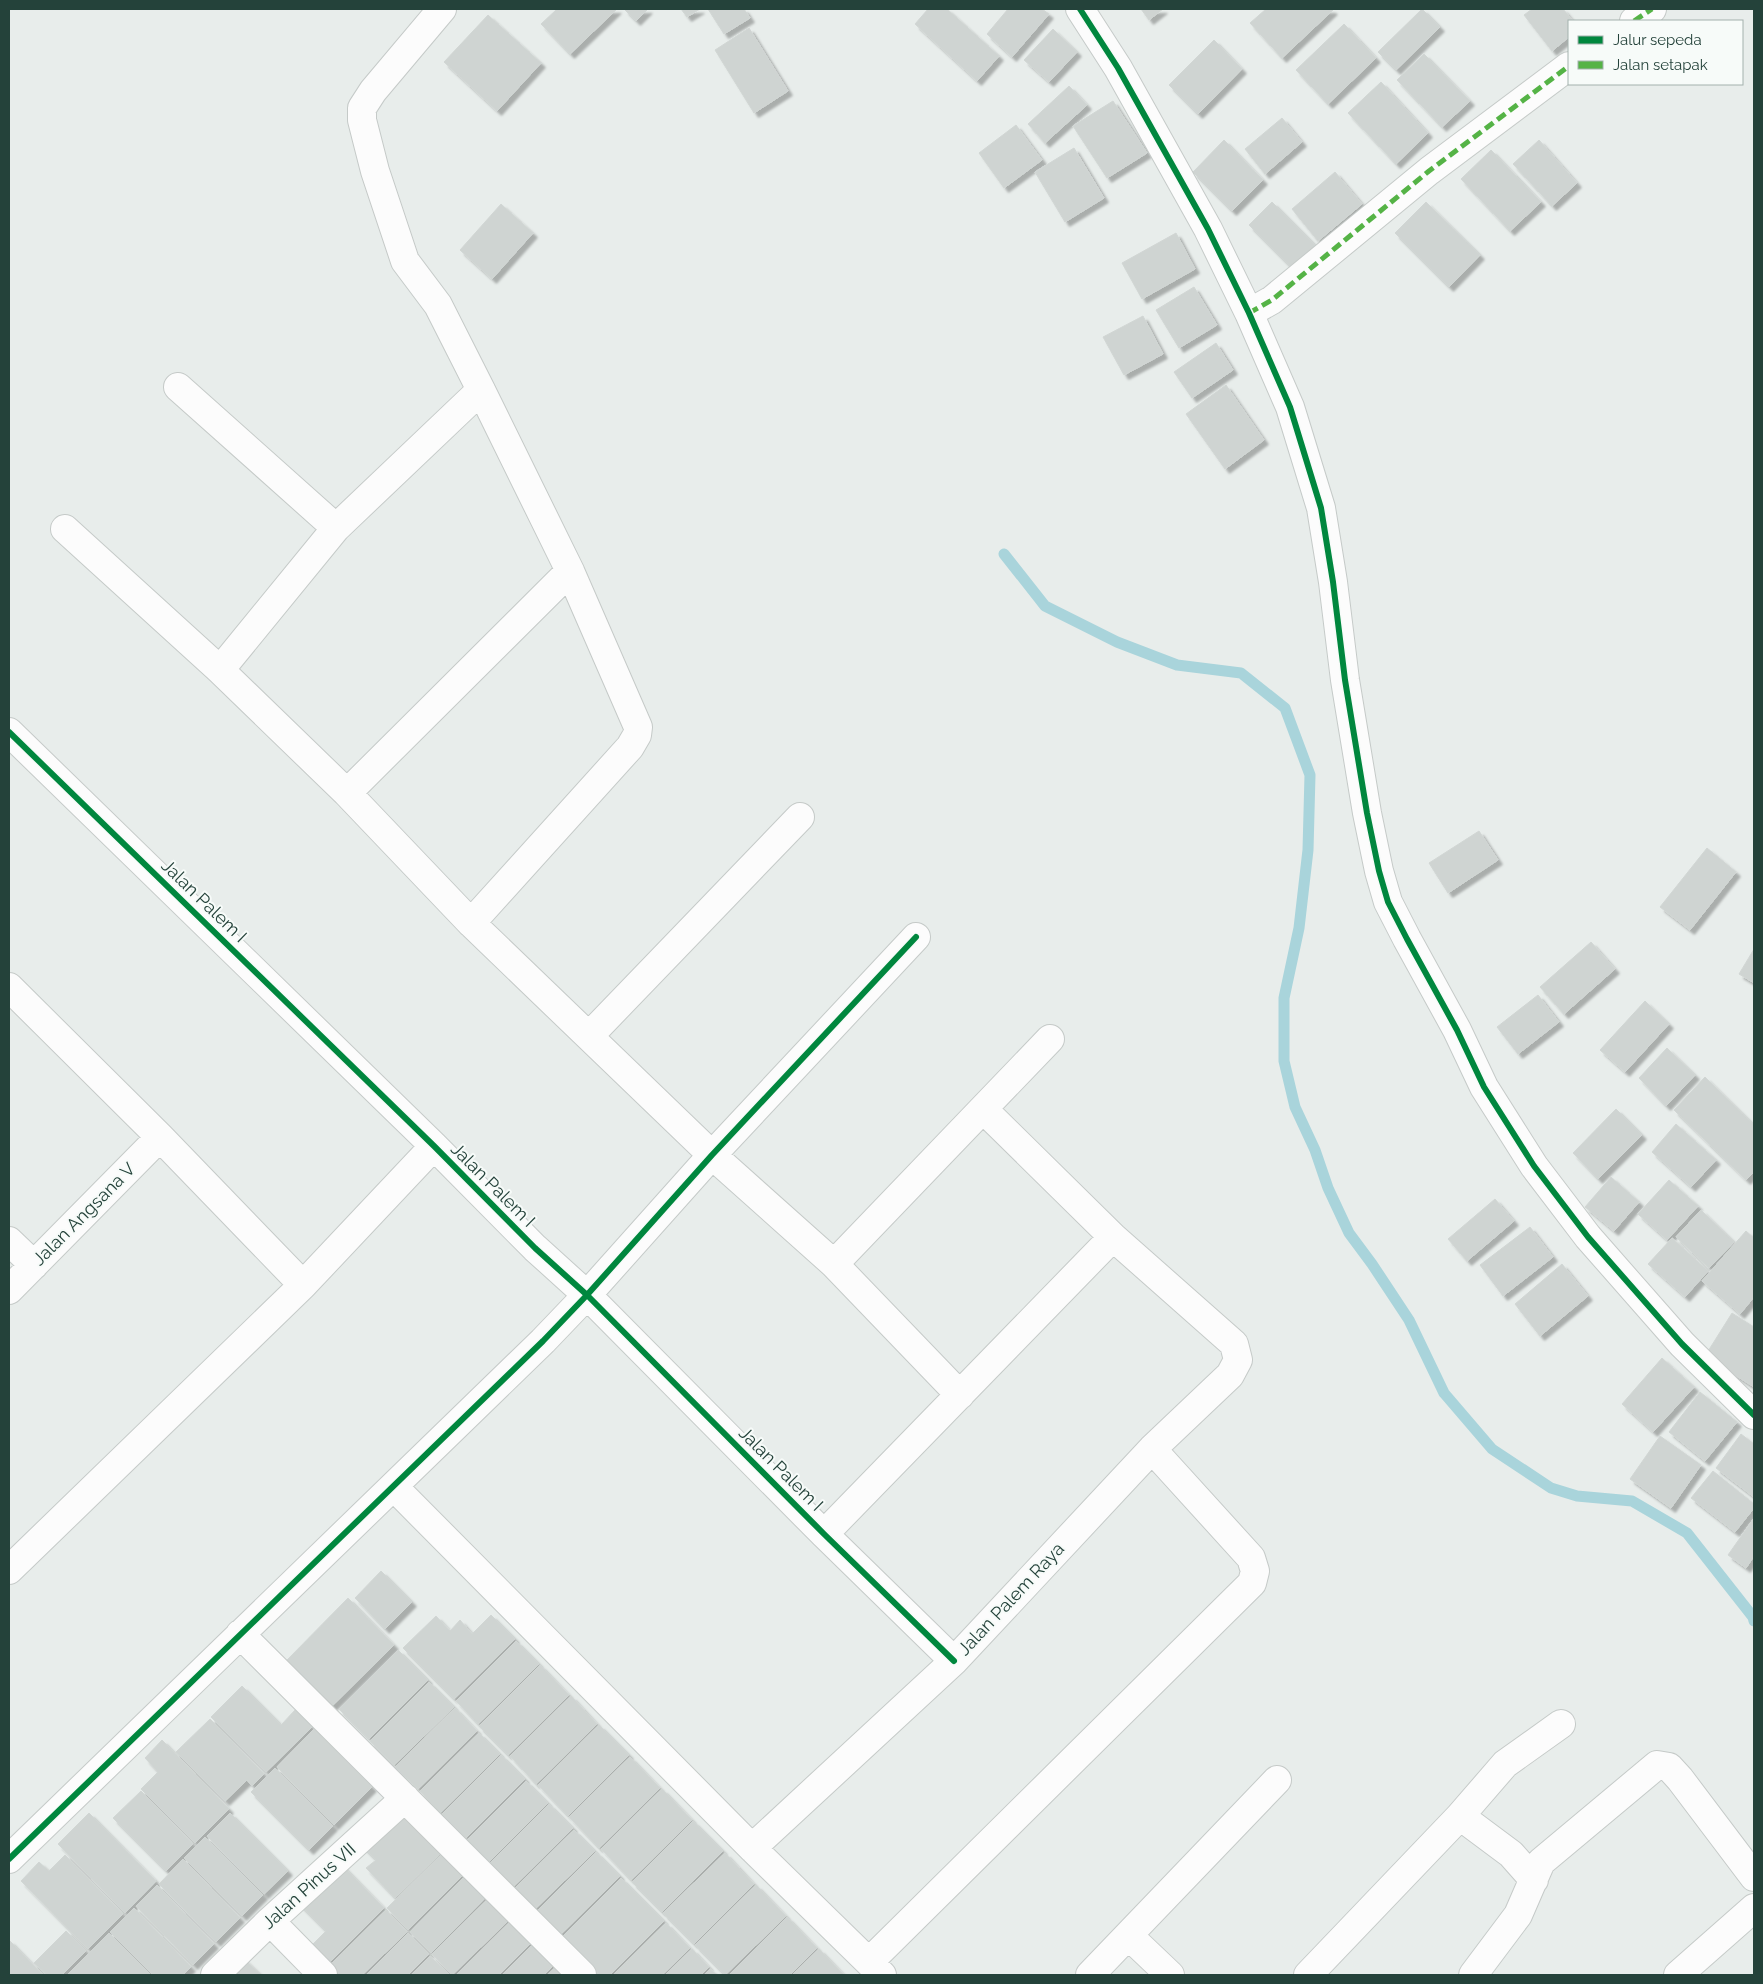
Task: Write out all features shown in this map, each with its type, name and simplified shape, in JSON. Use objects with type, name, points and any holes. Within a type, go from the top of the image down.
[{"type":"street","points":[[442,9],[373,91],[362,108],[362,120],[375,171],[405,261],[438,305],[481,390],[570,571],[638,727],[637,735],[630,747],[471,923]]},
{"type":"street","points":[[1080,9],[1118,68],[1208,229],[1249,313],[1290,407],[1321,508],[1334,582],[1345,680],[1367,813],[1379,871],[1388,902],[1457,1030],[1484,1087],[1534,1166],[1588,1237],[1682,1344],[1754,1415]]},
{"type":"street","points":[[1636,20],[1652,9]]},
{"type":"street","points":[[1249,313],[1272,300],[1429,171],[1568,67]]},
{"type":"street","points":[[178,388],[336,528]]},
{"type":"street","points":[[220,670],[336,528],[481,390]]},
{"type":"street","points":[[65,529],[220,670],[347,793],[471,923],[712,1155],[834,1264],[960,1395]]},
{"type":"street","points":[[347,793],[570,571]]},
{"type":"street","name":"Jalan Palem I","points":[[9,732],[434,1146],[535,1248],[587,1295],[824,1534],[954,1661]]},
{"type":"street","points":[[589,1036],[800,817]]},
{"type":"street","points":[[9,1858],[543,1341],[587,1295],[712,1155],[916,937]]},
{"type":"street","points":[[9,987],[160,1137],[303,1285]]},
{"type":"street","points":[[834,1264],[1050,1039]]},
{"type":"street","points":[[824,1534],[1113,1237],[983,1109]]},
{"type":"street","name":"Jalan Angsana V","points":[[9,1290],[160,1137]]},
{"type":"street","points":[[9,1570],[303,1285],[434,1146]]},
{"type":"street","name":"Jalan Palem Raya","points":[[752,1848],[954,1661],[1152,1449],[1230,1375],[1238,1360],[1234,1344],[1113,1237]]},
{"type":"street","points":[[9,1241],[34,1265]]},
{"type":"street","points":[[394,1487],[752,1848],[876,1969],[1252,1583],[1255,1571],[1251,1558],[1152,1449]]},
{"type":"street","points":[[240,1634],[582,1975]]},
{"type":"street","points":[[1308,1975],[1460,1816],[1505,1764],[1561,1724]]},
{"type":"street","points":[[1473,1975],[1518,1914],[1541,1862],[1656,1765],[1669,1768],[1680,1779],[1754,1877]]},
{"type":"street","points":[[1090,1975],[1277,1780]]},
{"type":"street","name":"Jalan Pinus VII","points":[[215,1975],[270,1921],[405,1798]]},
{"type":"street","points":[[1460,1816],[1510,1854],[1534,1880]]},
{"type":"street","points":[[1678,1975],[1754,1908]]},
{"type":"street","points":[[270,1921],[323,1975]]},
{"type":"street","points":[[1129,1936],[1170,1975]]},
{"type":"building","points":[[557,9],[617,9],[570,54],[541,24]]},
{"type":"building","points":[[624,9],[648,9],[636,21]]},
{"type":"building","points":[[681,9],[700,9],[687,17]]},
{"type":"building","points":[[708,9],[744,9],[750,18],[724,34]]},
{"type":"building","points":[[928,9],[947,9],[999,56],[977,81],[915,24]]},
{"type":"building","points":[[1008,9],[1042,9],[1049,14],[1012,57],[987,34]]},
{"type":"building","points":[[1141,9],[1163,9],[1149,20]]},
{"type":"building","points":[[1266,9],[1333,10],[1282,58],[1250,23]]},
{"type":"building","points":[[1422,9],[1440,27],[1396,70],[1378,52]]},
{"type":"building","points":[[1532,9],[1563,9],[1572,20],[1568,20],[1568,38],[1552,51],[1524,15]]},
{"type":"building","points":[[488,15],[541,63],[497,111],[444,62]]},
{"type":"building","points":[[1344,24],[1376,58],[1328,104],[1296,70]]},
{"type":"building","points":[[749,28],[788,91],[754,113],[715,50]]},
{"type":"building","points":[[1053,29],[1077,52],[1049,82],[1024,60]]},
{"type":"building","points":[[1214,40],[1242,69],[1198,114],[1169,85]]},
{"type":"building","points":[[1424,54],[1470,101],[1442,127],[1397,80]]},
{"type":"building","points":[[1381,82],[1428,133],[1396,164],[1348,113]]},
{"type":"building","points":[[1069,86],[1087,105],[1045,143],[1028,124]]},
{"type":"building","points":[[1113,101],[1147,153],[1107,178],[1073,126]]},
{"type":"building","points":[[1282,118],[1302,142],[1265,174],[1245,149]]},
{"type":"building","points":[[1016,125],[1042,160],[1004,188],[979,153]]},
{"type":"building","points":[[1224,140],[1263,180],[1232,211],[1193,172]]},
{"type":"building","points":[[1539,140],[1577,183],[1552,206],[1513,164]]},
{"type":"building","points":[[1074,148],[1104,198],[1065,222],[1035,172]]},
{"type":"building","points":[[1491,150],[1541,202],[1510,231],[1461,179]]},
{"type":"building","points":[[1335,172],[1362,204],[1318,241],[1292,209]]},
{"type":"building","points":[[1272,202],[1318,248],[1295,271],[1249,225]]},
{"type":"building","points":[[1426,202],[1480,255],[1449,287],[1395,233]]},
{"type":"building","points":[[501,204],[533,233],[492,279],[460,250]]},
{"type":"building","points":[[1176,233],[1195,269],[1142,299],[1122,263]]},
{"type":"building","points":[[1194,287],[1217,325],[1179,348],[1156,310]]},
{"type":"building","points":[[1143,316],[1163,354],[1124,375],[1103,337]]},
{"type":"building","points":[[1216,343],[1233,370],[1192,398],[1174,372]]},
{"type":"building","points":[[1226,385],[1264,440],[1225,469],[1186,414]]},
{"type":"building","points":[[1479,831],[1498,860],[1448,893],[1429,863]]},
{"type":"building","points":[[1707,848],[1736,872],[1690,930],[1660,907]]},
{"type":"building","points":[[1591,942],[1615,969],[1564,1014],[1540,987]]},
{"type":"building","points":[[1754,949],[1754,983],[1739,974]]},
{"type":"building","points":[[1538,995],[1559,1022],[1518,1054],[1497,1027]]},
{"type":"building","points":[[1645,1001],[1669,1024],[1625,1072],[1600,1050]]},
{"type":"building","points":[[1667,1048],[1695,1075],[1666,1106],[1639,1078]]},
{"type":"building","points":[[1705,1077],[1754,1125],[1754,1172],[1746,1180],[1674,1110]]},
{"type":"building","points":[[1616,1109],[1642,1135],[1598,1179],[1573,1153]]},
{"type":"building","points":[[1676,1124],[1716,1160],[1691,1187],[1652,1152]]},
{"type":"building","points":[[1611,1177],[1639,1202],[1614,1231],[1585,1207]]},
{"type":"building","points":[[1669,1180],[1698,1206],[1667,1240],[1638,1214]]},
{"type":"building","points":[[1495,1199],[1514,1221],[1467,1261],[1448,1239]]},
{"type":"building","points":[[1701,1210],[1734,1242],[1709,1268],[1676,1237]]},
{"type":"building","points":[[1530,1227],[1553,1257],[1503,1296],[1480,1265]]},
{"type":"building","points":[[1746,1231],[1754,1238],[1754,1297],[1740,1314],[1702,1281]]},
{"type":"building","points":[[1672,1238],[1708,1271],[1685,1297],[1648,1264]]},
{"type":"building","points":[[1562,1264],[1588,1296],[1540,1336],[1515,1304]]},
{"type":"building","points":[[1732,1313],[1754,1327],[1754,1387],[1705,1356]]},
{"type":"building","points":[[1662,1358],[1694,1387],[1653,1432],[1622,1404]]},
{"type":"building","points":[[1700,1392],[1737,1422],[1705,1461],[1669,1432]]},
{"type":"building","points":[[1741,1434],[1754,1444],[1754,1497],[1716,1468]]},
{"type":"building","points":[[1660,1436],[1701,1465],[1671,1508],[1630,1479]]},
{"type":"building","points":[[1713,1471],[1754,1504],[1754,1508],[1735,1532],[1691,1498]]},
{"type":"building","points":[[1754,1518],[1754,1556],[1746,1568],[1728,1555]]},
{"type":"building","points":[[381,1571],[412,1602],[385,1629],[355,1598]]},
{"type":"building","points":[[348,1598],[394,1645],[332,1706],[287,1660]]},
{"type":"building","points":[[491,1615],[515,1639],[454,1699],[403,1648],[436,1616],[450,1631],[460,1620],[472,1634]]},
{"type":"building","points":[[516,1641],[539,1664],[478,1724],[456,1701]]},
{"type":"building","points":[[398,1650],[428,1680],[369,1739],[339,1709]]},
{"type":"building","points":[[540,1665],[569,1695],[508,1755],[479,1726]]},
{"type":"building","points":[[429,1682],[454,1707],[394,1765],[370,1741]]},
{"type":"building","points":[[242,1686],[281,1725],[295,1710],[312,1727],[266,1772],[211,1717]]},
{"type":"building","points":[[571,1696],[597,1724],[536,1784],[510,1756]]},
{"type":"building","points":[[455,1708],[477,1731],[418,1789],[395,1767]]},
{"type":"building","points":[[210,1719],[264,1774],[252,1786],[247,1780],[225,1801],[176,1752]]},
{"type":"building","points":[[599,1725],[629,1755],[568,1816],[538,1785]]},
{"type":"building","points":[[314,1729],[372,1787],[334,1825],[277,1767]]},
{"type":"building","points":[[479,1733],[500,1754],[440,1813],[420,1791]]},
{"type":"building","points":[[162,1740],[229,1809],[195,1843],[141,1789],[158,1772],[145,1758]]},
{"type":"building","points":[[501,1755],[525,1779],[466,1838],[442,1814]]},
{"type":"building","points":[[630,1757],[660,1788],[599,1848],[569,1817]]},
{"type":"building","points":[[275,1768],[333,1826],[309,1850],[251,1792]]},
{"type":"building","points":[[526,1781],[548,1803],[489,1862],[467,1840]]},
{"type":"building","points":[[662,1789],[692,1820],[631,1880],[601,1849]]},
{"type":"building","points":[[141,1791],[193,1844],[166,1871],[113,1818]]},
{"type":"building","points":[[549,1804],[573,1828],[513,1887],[490,1863]]},
{"type":"building","points":[[398,1806],[443,1851],[395,1898],[366,1868],[376,1860],[360,1844]]},
{"type":"building","points":[[89,1813],[156,1881],[125,1913],[58,1844]]},
{"type":"building","points":[[230,1813],[288,1871],[264,1894],[207,1836]]},
{"type":"building","points":[[693,1821],[723,1851],[662,1912],[632,1882]]},
{"type":"building","points":[[574,1830],[595,1851],[535,1909],[515,1888]]},
{"type":"building","points":[[205,1837],[263,1895],[242,1916],[184,1858]]},
{"type":"building","points":[[444,1852],[465,1873],[408,1930],[387,1908]]},
{"type":"building","points":[[596,1852],[620,1876],[560,1935],[537,1911]]},
{"type":"building","points":[[725,1853],[754,1884],[694,1944],[663,1913]]},
{"type":"building","points":[[65,1855],[123,1914],[88,1949],[21,1881],[39,1862],[49,1871]]},
{"type":"building","points":[[183,1859],[240,1918],[216,1942],[159,1884]]},
{"type":"building","points":[[340,1863],[384,1908],[327,1965],[310,1947],[326,1931],[299,1904]]},
{"type":"building","points":[[466,1875],[487,1896],[431,1953],[410,1932]]},
{"type":"building","points":[[621,1878],[664,1921],[610,1975],[600,1975],[562,1937]]},
{"type":"building","points":[[157,1885],[214,1944],[193,1965],[136,1906]]},
{"type":"building","points":[[756,1885],[786,1916],[725,1975],[695,1945]]},
{"type":"building","points":[[489,1898],[510,1919],[452,1975],[432,1954]]},
{"type":"building","points":[[134,1908],[191,1967],[183,1975],[153,1975],[110,1932]]},
{"type":"building","points":[[386,1910],[407,1932],[362,1975],[337,1975],[329,1966]]},
{"type":"building","points":[[787,1917],[817,1948],[790,1975],[729,1975]]},
{"type":"building","points":[[511,1921],[532,1942],[499,1975],[456,1975]]},
{"type":"building","points":[[666,1923],[690,1948],[662,1975],[613,1975]]},
{"type":"building","points":[[66,1931],[86,1951],[62,1975],[47,1975],[34,1963]]},
{"type":"building","points":[[109,1933],[151,1975],[67,1975]]},
{"type":"building","points":[[408,1933],[429,1954],[408,1975],[366,1975]]},
{"type":"building","points":[[9,1940],[43,1975],[9,1975]]},
{"type":"building","points":[[533,1944],[554,1965],[544,1975],[502,1975]]},
{"type":"building","points":[[692,1949],[709,1967],[701,1975],[665,1975]]},
{"type":"building","points":[[819,1949],[844,1975],[792,1975]]},
{"type":"building","points":[[430,1956],[450,1975],[411,1975]]},
{"type":"building","points":[[243,1958],[261,1975],[225,1975]]},
{"type":"building","points":[[556,1967],[565,1975],[547,1975]]},
{"type":"building","points":[[710,1969],[717,1975],[704,1975]]},
{"type":"waterway","points":[[1004,554],[1045,606],[1117,642],[1177,665],[1241,673],[1285,708],[1310,775],[1308,850],[1299,928],[1284,998],[1284,1061],[1295,1107],[1315,1150],[1328,1188],[1349,1233],[1409,1320],[1444,1393],[1492,1449],[1551,1488],[1577,1496],[1632,1501],[1687,1533],[1753,1617],[1754,1621]]},
{"type":"marked path","points":[[1636,20],[1652,9]]},
{"type":"marked path","points":[[1249,313],[1272,300],[1429,171],[1568,67]]},
{"type":"cycle path","points":[[1080,9],[1118,68],[1208,229],[1249,313],[1290,407],[1321,508],[1333,582],[1345,680],[1367,813],[1379,871],[1388,902],[1457,1030],[1484,1087],[1534,1166],[1588,1237],[1682,1344],[1754,1415]]},
{"type":"cycle path","points":[[9,732],[434,1146],[535,1248],[587,1295],[824,1534],[954,1661]]},
{"type":"cycle path","points":[[9,1859],[543,1341],[587,1295],[712,1155],[916,937]]}]
